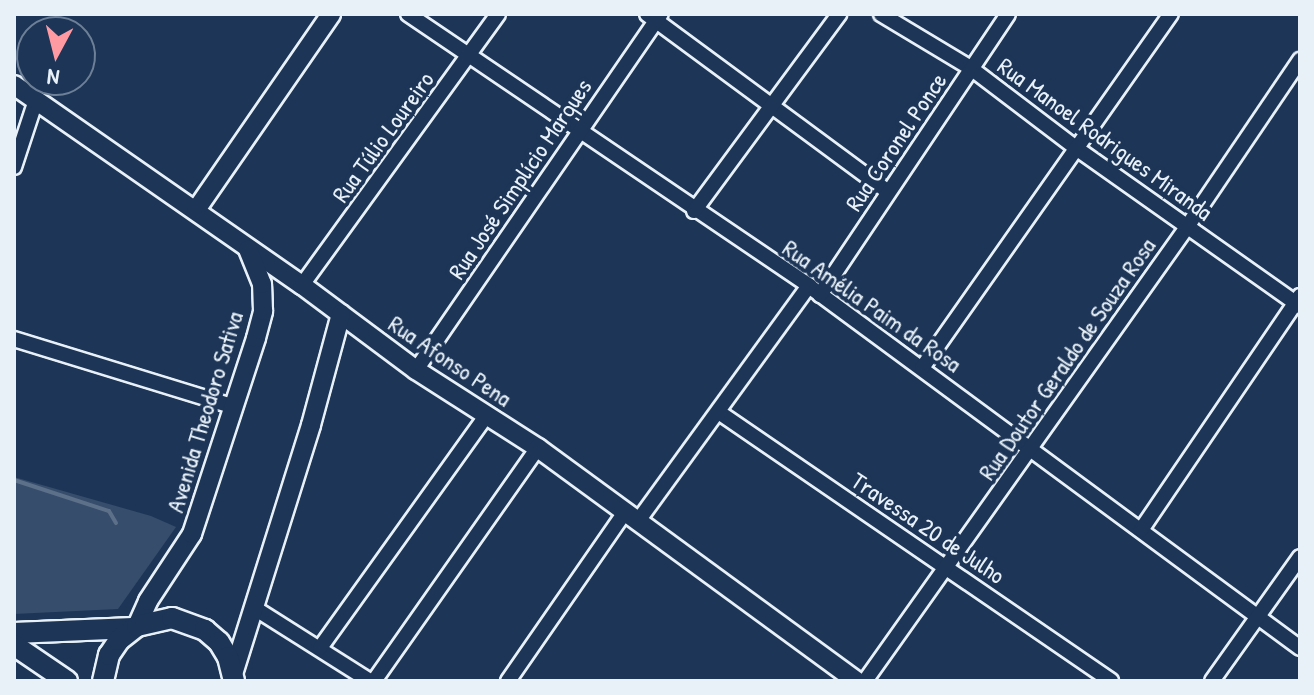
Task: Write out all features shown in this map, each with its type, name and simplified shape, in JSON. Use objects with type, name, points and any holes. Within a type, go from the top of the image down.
[{"type":"main road","points":[[14,633],[135,627],[172,618],[198,626],[219,642],[234,677]]},
{"type":"main road","points":[[103,681],[109,655],[135,627]]},
{"type":"main road","points":[[14,645],[67,681]]},
{"type":"street","points":[[196,210],[331,14]]},
{"type":"street","name":"Rua Amélia Paim da Rosa","points":[[408,14],[471,53],[694,211],[814,290],[1300,648]]},
{"type":"street","name":"Rua Túlio Loureiro","points":[[302,285],[498,14]]},
{"type":"street","points":[[694,211],[839,14]]},
{"type":"street","name":"Rua Manoel Rodrigues Miranda","points":[[881,14],[972,69],[1187,227],[1299,301]]},
{"type":"street","name":"Rua Coronel Ponce","points":[[508,681],[631,517],[720,413],[814,290],[887,191],[1008,14]]},
{"type":"street","points":[[922,368],[1171,14]]},
{"type":"street","points":[[655,16],[887,191]]},
{"type":"street","name":"Rua José Simplício Marques","points":[[416,370],[655,16]]},
{"type":"street","name":"Rua Doutor Geraldo de Souza Rosa","points":[[865,681],[1187,227],[1300,60]]},
{"type":"street","name":"Rua Afonso Pena","points":[[14,85],[302,285],[416,370],[538,448],[856,681]]},
{"type":"street","points":[[14,167],[36,100]]},
{"type":"street","name":"Avenida Theodoro Sativa","points":[[135,627],[148,601],[192,534],[235,407],[263,311],[262,284],[247,247]]},
{"type":"street","points":[[1141,530],[1299,301]]},
{"type":"street","points":[[234,677],[341,314]]},
{"type":"street","points":[[14,339],[235,407]]},
{"type":"street","name":"Travessa 20 de Julho","points":[[720,413],[1111,681]]},
{"type":"street","points":[[320,648],[487,415]]},
{"type":"street","points":[[256,609],[372,681],[538,448]]},
{"type":"street","points":[[1212,681],[1300,557]]},
{"type":"shaded area","points":[[14,477],[151,516],[176,527],[118,609],[14,614]]},
{"type":"waterway","points":[[14,480],[109,511],[116,523]]}]
